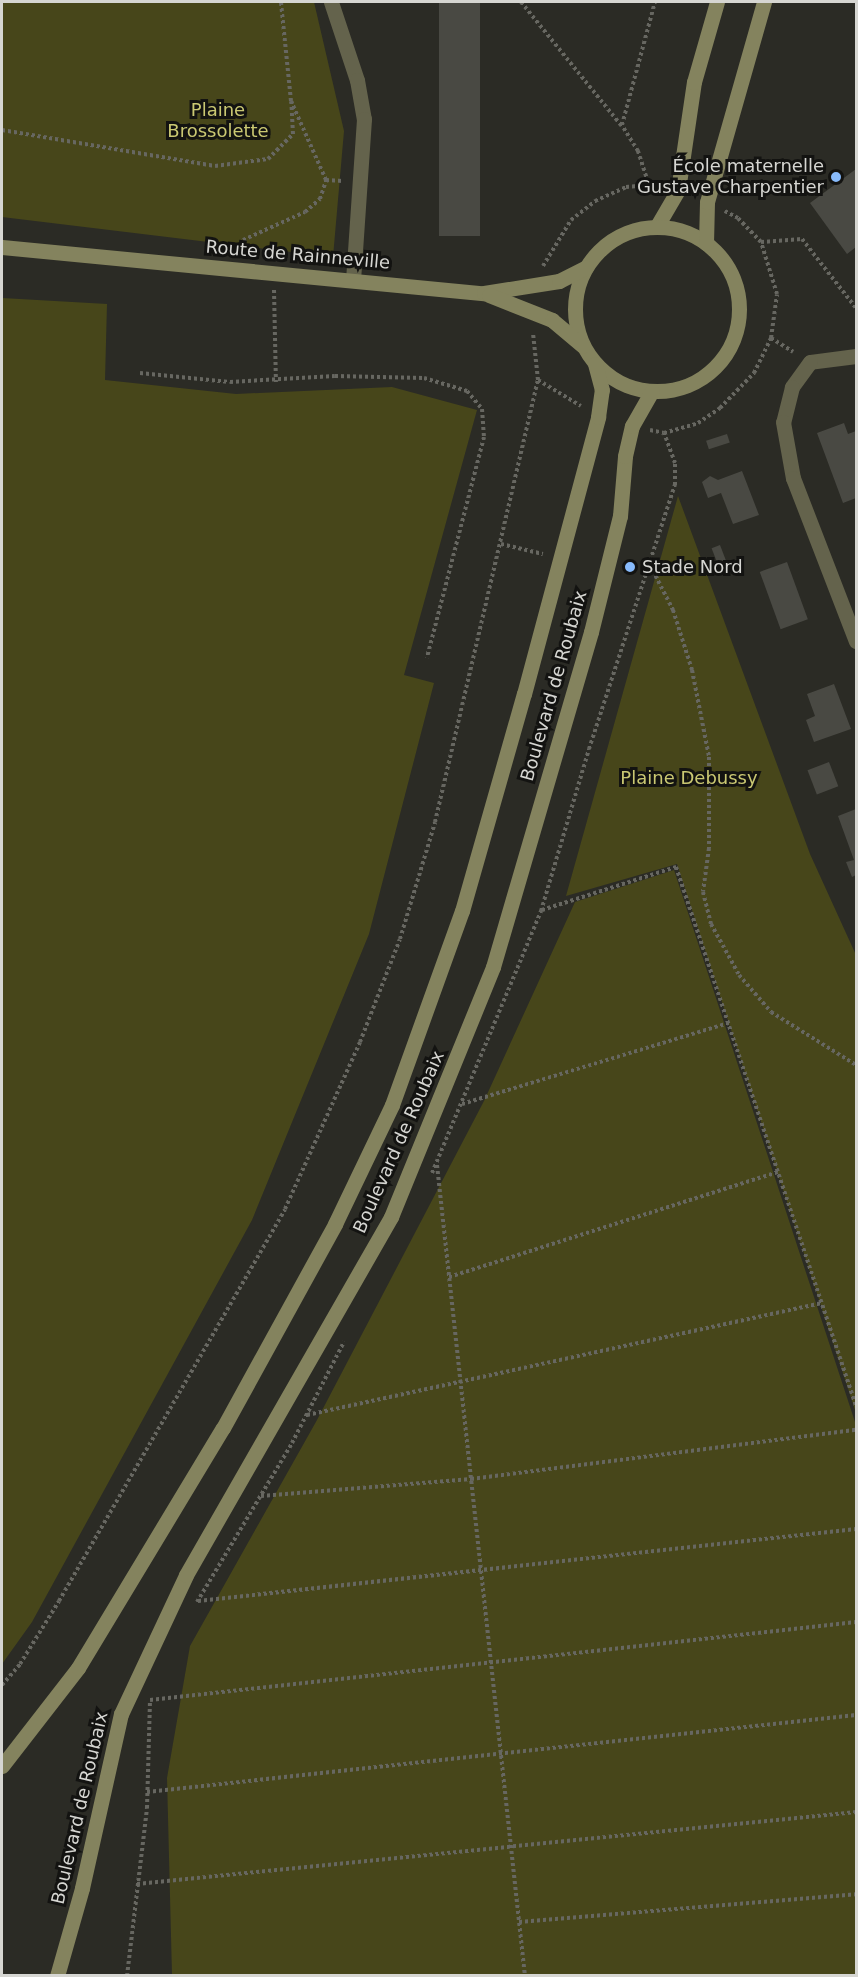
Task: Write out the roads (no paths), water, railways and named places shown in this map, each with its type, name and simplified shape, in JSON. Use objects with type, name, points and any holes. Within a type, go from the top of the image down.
[{"type":"main road","points":[[657,226],[678,190],[694,82],[717,2]]},
{"type":"main road","points":[[706,243],[707,202],[764,2]]},
{"type":"main road","points":[[657,226],[691,234],[706,243],[723,259],[734,280],[739,302],[738,326],[730,348],[716,367],[698,381],[676,390],[652,392],[622,383],[596,364],[584,346],[574,306],[586,267],[616,238],[657,226]]},
{"type":"main road","name":"Route de Rainneville","points":[[2,247],[484,293],[559,281],[586,267]]},
{"type":"main road","points":[[484,293],[534,310],[584,346]]},
{"type":"main road","name":"Boulevard de Roubaix","points":[[2,1766],[78,1668],[141,1566],[335,1224],[392,1105],[462,911],[524,694],[598,417],[602,390],[596,364]]},
{"type":"main road","name":"Boulevard de Roubaix","points":[[57,1976],[82,1888],[121,1714],[186,1575],[391,1217],[493,967],[591,632],[620,516],[625,456],[632,426],[652,392]]},
{"type":"street","points":[[331,2],[357,80],[364,119],[353,280]]},
{"type":"street","points":[[856,356],[810,362],[792,387],[783,422],[793,478],[856,639]]},
{"type":"place","name":"École maternelle Gustave Charpentier","points":[[836,177]]},
{"type":"place","name":"Stade Nord","points":[[630,567]]},
{"type":"park label","name":"Plaine Brossolette","points":[[218,121]]},
{"type":"park label","name":"Plaine Debussy","points":[[689,778]]}]
